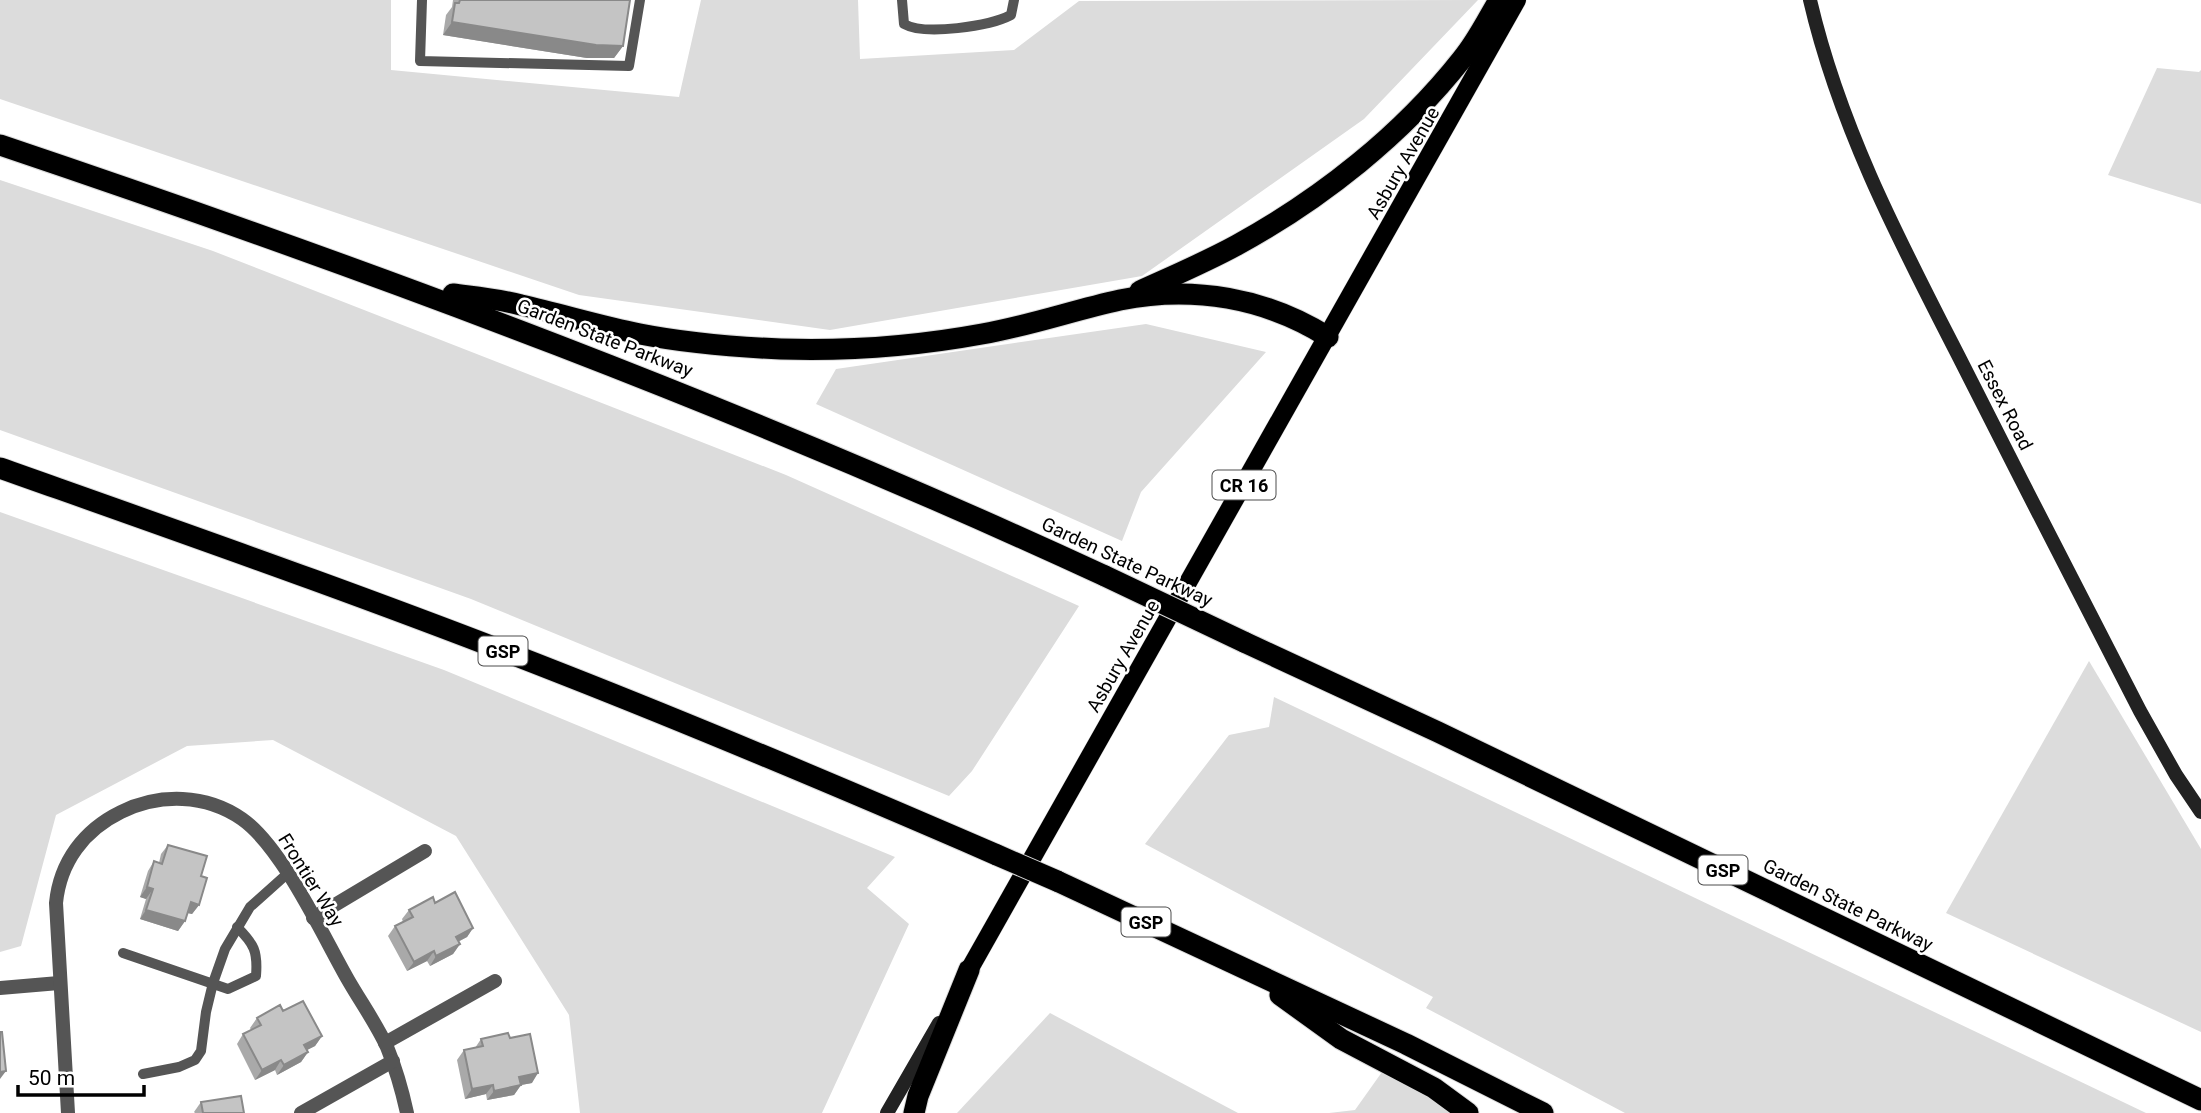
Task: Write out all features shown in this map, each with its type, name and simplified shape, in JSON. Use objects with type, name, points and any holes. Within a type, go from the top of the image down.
[{"type":"highway","points":[[1122,300],[1236,246],[1338,179],[1391,134],[1440,85],[1463,58],[1499,0]]},
{"type":"highway","name":"Garden State Parkway","points":[[0,145],[407,287],[580,352],[763,426],[997,527],[1438,732],[2201,1100]]},
{"type":"highway","points":[[407,287],[521,304],[579,320],[665,338],[780,349],[873,346],[966,337],[1020,327],[1122,300],[1168,295],[1232,298],[1293,317],[1328,337]]},
{"type":"highway","name":"GSP","points":[[0,468],[354,594],[563,674],[810,774],[1057,881],[1236,963],[1543,1113]]},
{"type":"highway","points":[[1236,963],[1341,1039],[1434,1088],[1468,1113]]},
{"type":"highway","points":[[914,1113],[918,1096],[969,970]]},
{"type":"main road","name":"Asbury Avenue","points":[[969,970],[1517,0]]},
{"type":"street","name":"Essex Road","points":[[1810,0],[1830,78],[1888,217],[2140,711],[2201,813]]},
{"type":"street","name":"Frontier Way","points":[[68,1113],[56,903],[62,871],[72,853],[103,822],[124,810],[170,798],[206,802],[220,807],[252,827],[270,847],[385,1043],[399,1079],[407,1113]]},
{"type":"street","points":[[313,918],[425,851]]},
{"type":"street","name":"Asbury Avenue","points":[[887,1113],[969,970]]},
{"type":"street","points":[[385,1043],[495,981]]},
{"type":"street","points":[[0,988],[59,983]]},
{"type":"street","points":[[301,1113],[393,1061]]},
{"type":"lane","points":[[422,0],[421,61],[629,66],[640,0]]},
{"type":"lane","points":[[902,0],[904,24],[912,28],[951,28],[998,22],[1011,15],[1014,0]]},
{"type":"lane","points":[[143,1074],[179,1067],[195,1060],[201,1051],[206,1012],[225,948],[250,906],[287,874]]},
{"type":"lane","points":[[123,954],[228,989],[256,976],[257,963],[253,943],[237,927]]},
{"type":"shaded area","points":[[0,0],[391,0],[391,70],[679,97],[701,0],[858,0],[860,59],[1014,50],[1079,1],[1478,0],[1364,119],[1142,276],[830,330],[579,295],[0,99]]},
{"type":"shaded area","points":[[2157,68],[2201,70],[2201,204],[2108,175]]},
{"type":"shaded area","points":[[0,180],[213,251],[786,475],[1079,606],[972,771],[949,796],[471,599],[0,430]]},
{"type":"shaded area","points":[[1146,324],[1266,352],[1141,492],[1122,541],[816,404],[836,369]]},
{"type":"shaded area","points":[[0,512],[444,670],[895,857],[867,888],[909,924],[822,1113],[580,1113],[569,1015],[456,836],[273,740],[187,746],[56,815],[21,946],[0,952]]},
{"type":"shaded area","points":[[2089,661],[2201,849],[2201,1032],[1946,913]]},
{"type":"shaded area","points":[[1274,697],[2146,1113],[1625,1113],[1426,1008],[1433,997],[1145,844],[1229,735],[1269,727]]},
{"type":"shaded area","points":[[1050,1013],[1238,1113],[957,1113]]},
{"type":"shaded area","points":[[1382,1072],[1462,1113],[1329,1113],[1355,1110]]},
{"type":"building","points":[[460,0],[630,0],[623,46],[596,45],[452,22],[455,3]]},
{"type":"building","points":[[168,845],[207,856],[201,876],[207,878],[199,905],[191,902],[185,921],[146,910],[153,889],[147,887],[154,861],[162,864]]},
{"type":"building","points":[[455,892],[473,928],[456,937],[460,944],[436,956],[434,951],[414,962],[395,926],[413,917],[409,910],[433,897],[435,903]]},
{"type":"building","points":[[303,1001],[322,1036],[304,1045],[308,1052],[284,1065],[281,1060],[262,1070],[243,1034],[261,1025],[257,1018],[280,1005],[283,1011]]},
{"type":"building","points":[[0,1032],[6,1071],[0,1072]]},
{"type":"building","points":[[508,1033],[510,1038],[530,1034],[538,1073],[519,1077],[521,1085],[494,1091],[493,1085],[472,1089],[464,1050],[483,1046],[481,1039]]},
{"type":"building","points":[[241,1096],[244,1113],[203,1113],[201,1102]]}]
